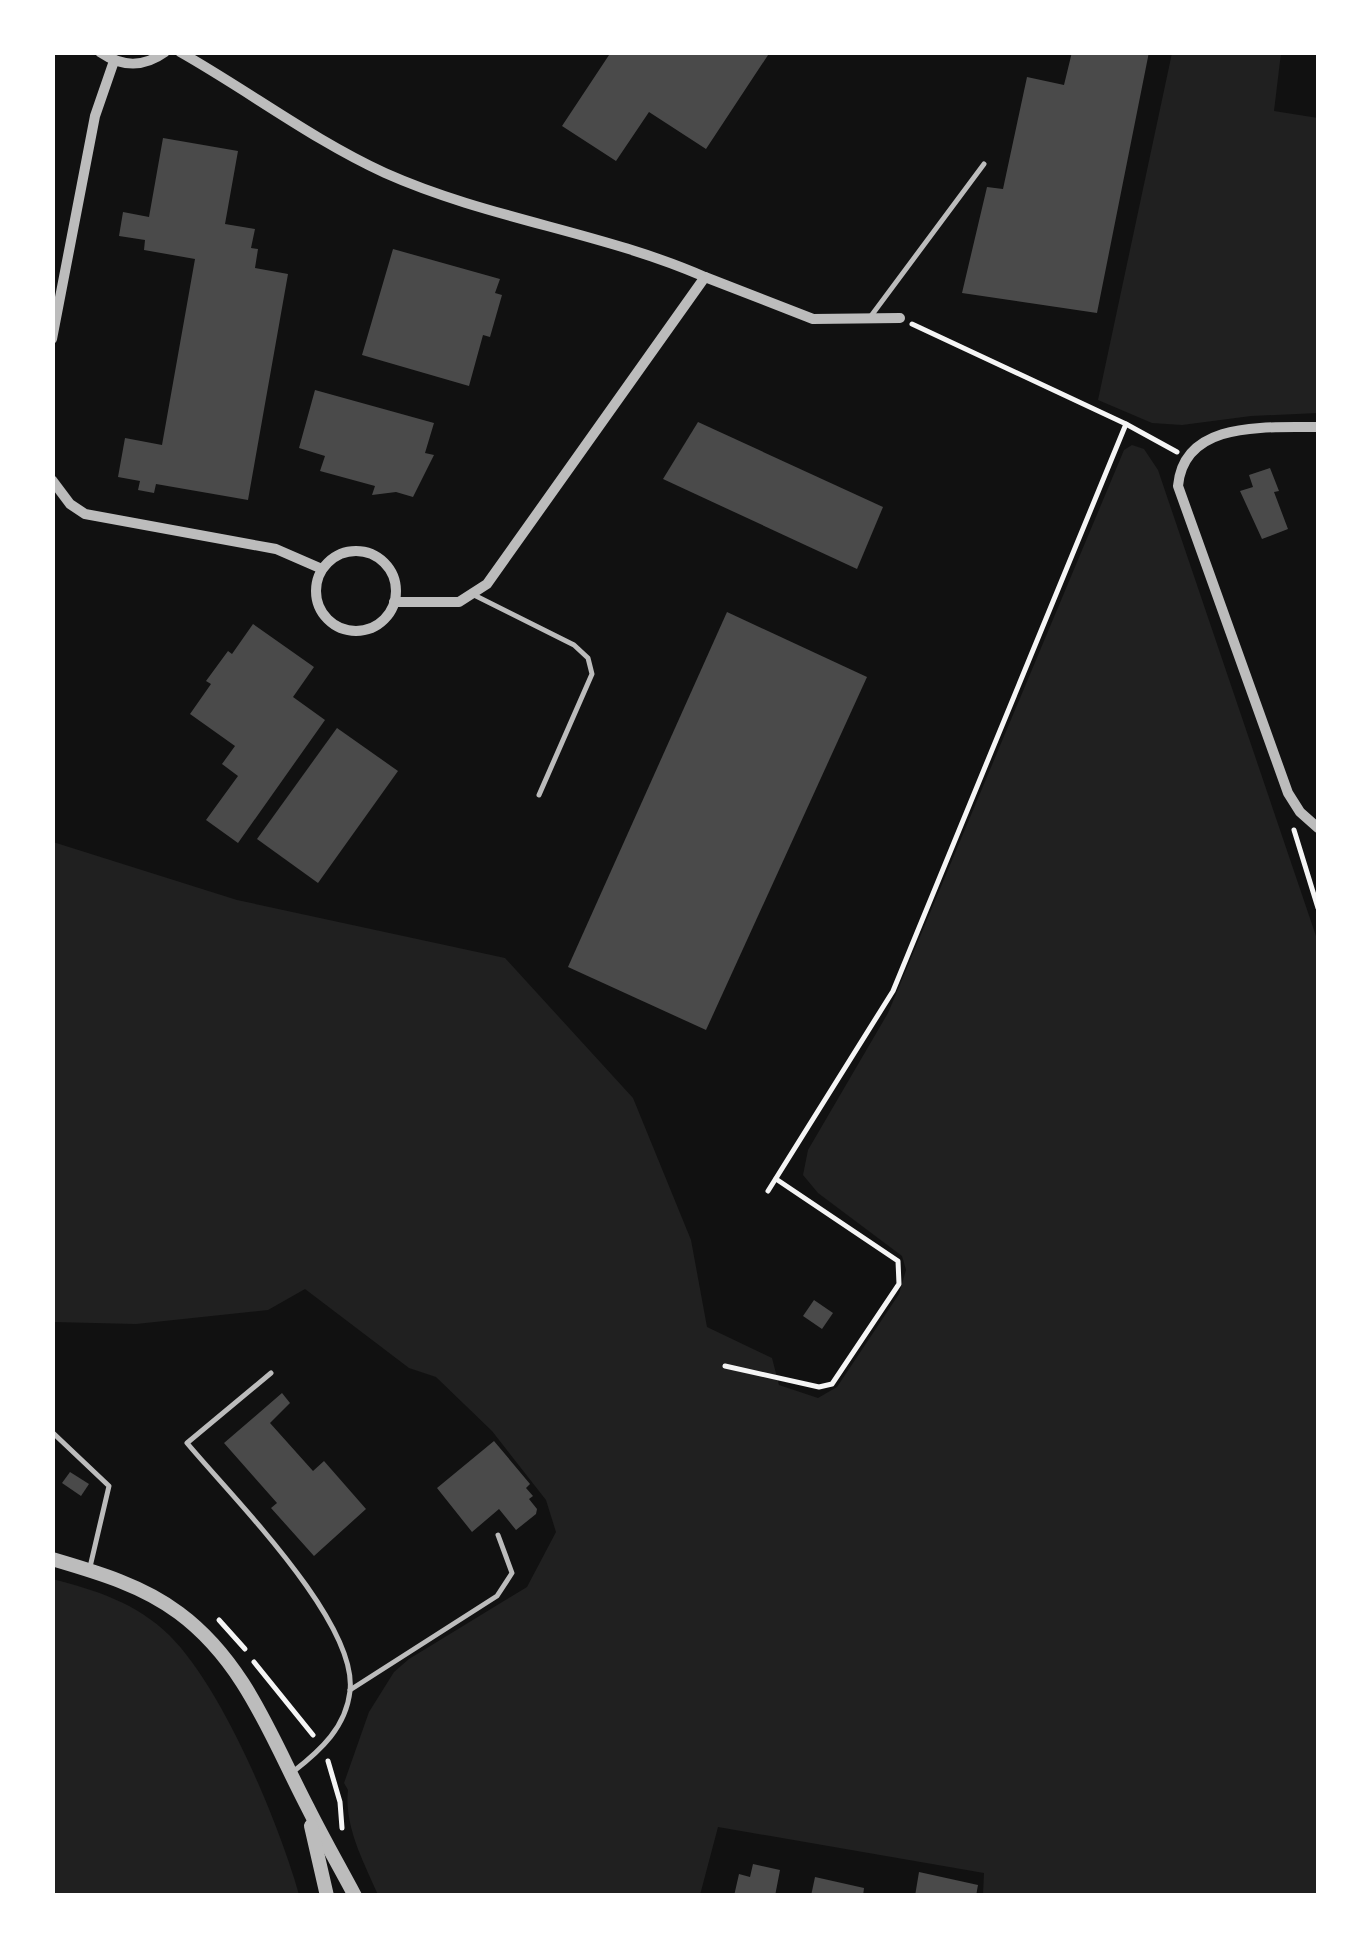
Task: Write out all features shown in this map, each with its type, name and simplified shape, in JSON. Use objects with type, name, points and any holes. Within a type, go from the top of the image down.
[{"type":"street","points":[[100,52],[114,61],[138,64],[165,52]]},
{"type":"street","points":[[180,52],[385,172],[488,209],[656,256],[813,318],[900,318]]},
{"type":"street","points":[[52,339],[95,116],[114,61]]},
{"type":"street","points":[[394,602],[458,602],[487,584],[705,277]]},
{"type":"street","points":[[1318,428],[1259,428],[1201,440],[1185,457],[1179,474],[1181,498],[1288,793],[1300,812],[1318,828]]},
{"type":"street","points":[[52,480],[70,504],[84,514],[276,549],[322,570]]},
{"type":"street","points":[[353,550],[377,557],[393,576],[394,602],[379,624],[366,630],[340,627],[320,609],[316,582],[330,560],[353,550]]},
{"type":"street","points":[[52,1558],[137,1588],[176,1611],[211,1640],[274,1734],[306,1806],[355,1896]]},
{"type":"street","points":[[306,1806],[327,1896]]},
{"type":"lane","points":[[869,318],[984,164]]},
{"type":"lane","points":[[474,595],[556,634],[588,658],[592,674],[539,795]]},
{"type":"lane","points":[[271,1373],[186,1443],[304,1582],[346,1650],[350,1690],[341,1721],[324,1748],[292,1773]]},
{"type":"lane","points":[[52,1432],[109,1486],[89,1570]]},
{"type":"lane","points":[[350,1690],[498,1596],[512,1573],[498,1535]]},
{"type":"path","points":[[900,318],[1126,424],[1185,457]]},
{"type":"path","points":[[768,1191],[893,991],[1126,424]]},
{"type":"path","points":[[1288,793],[1287,809],[1318,908]]},
{"type":"path","points":[[725,1366],[819,1387],[832,1384],[899,1284],[898,1261],[776,1179]]},
{"type":"shaded area","points":[[1172,53],[1281,53],[1274,111],[1318,118],[1318,413],[1182,425],[1152,423],[1098,400]]},
{"type":"shaded area","points":[[1132,445],[1144,449],[1158,470],[1318,942],[1318,1895],[983,1895],[984,1873],[718,1827],[700,1895],[378,1895],[352,1831],[344,1783],[369,1712],[394,1672],[409,1659],[527,1587],[556,1532],[546,1500],[492,1431],[436,1377],[409,1368],[305,1289],[268,1310],[136,1324],[53,1322],[53,842],[237,900],[505,958],[633,1098],[691,1240],[707,1327],[772,1358],[779,1385],[818,1398],[837,1387],[899,1294],[906,1270],[902,1256],[818,1193],[803,1175],[808,1150],[888,1013],[1124,450]]},
{"type":"shaded area","points":[[52,1579],[129,1606],[169,1635],[189,1658],[209,1687],[246,1758],[278,1831],[299,1895],[53,1895]]},
{"type":"building","points":[[611,52],[770,52],[706,149],[649,112],[616,161],[562,126]]},
{"type":"building","points":[[1072,52],[1149,52],[1097,313],[962,293],[987,187],[1003,189],[1027,77],[1064,85]]},
{"type":"building","points":[[163,138],[238,151],[225,224],[255,229],[251,248],[258,249],[255,268],[288,274],[248,500],[156,484],[154,493],[138,490],[140,481],[118,477],[125,438],[162,445],[195,259],[144,250],[145,240],[119,236],[123,212],[149,217]]},
{"type":"building","points":[[393,249],[500,279],[495,293],[502,295],[490,337],[483,335],[469,386],[362,355]]},
{"type":"building","points":[[315,390],[434,423],[425,453],[434,455],[413,497],[396,492],[372,495],[375,486],[320,471],[325,456],[299,448]]},
{"type":"building","points":[[698,422],[883,507],[857,569],[663,479]]},
{"type":"building","points":[[1270,468],[1288,529],[1262,539],[1240,491],[1253,487],[1249,475]]},
{"type":"building","points":[[727,612],[867,677],[706,1030],[568,967]]},
{"type":"building","points":[[253,624],[314,667],[293,697],[325,720],[238,843],[206,820],[238,776],[222,764],[235,746],[190,714],[211,684],[206,681]]},
{"type":"building","points":[[337,728],[398,771],[318,883],[257,839]]},
{"type":"building","points":[[814,1300],[833,1313],[822,1329],[803,1316]]},
{"type":"building","points":[[282,1393],[290,1403],[270,1423],[313,1471],[324,1461],[366,1509],[314,1556],[271,1508],[277,1503],[224,1443]]},
{"type":"building","points":[[494,1441],[530,1484],[526,1488],[533,1496],[529,1499],[537,1509],[536,1514],[516,1530],[499,1509],[472,1532],[437,1488]]},
{"type":"building","points":[[70,1472],[89,1484],[81,1496],[62,1483]]},
{"type":"building","points":[[753,1864],[780,1870],[775,1896],[734,1896],[739,1874],[750,1877]]},
{"type":"building","points":[[919,1872],[978,1885],[976,1896],[915,1896]]},
{"type":"building","points":[[815,1877],[864,1888],[863,1896],[811,1896]]}]
